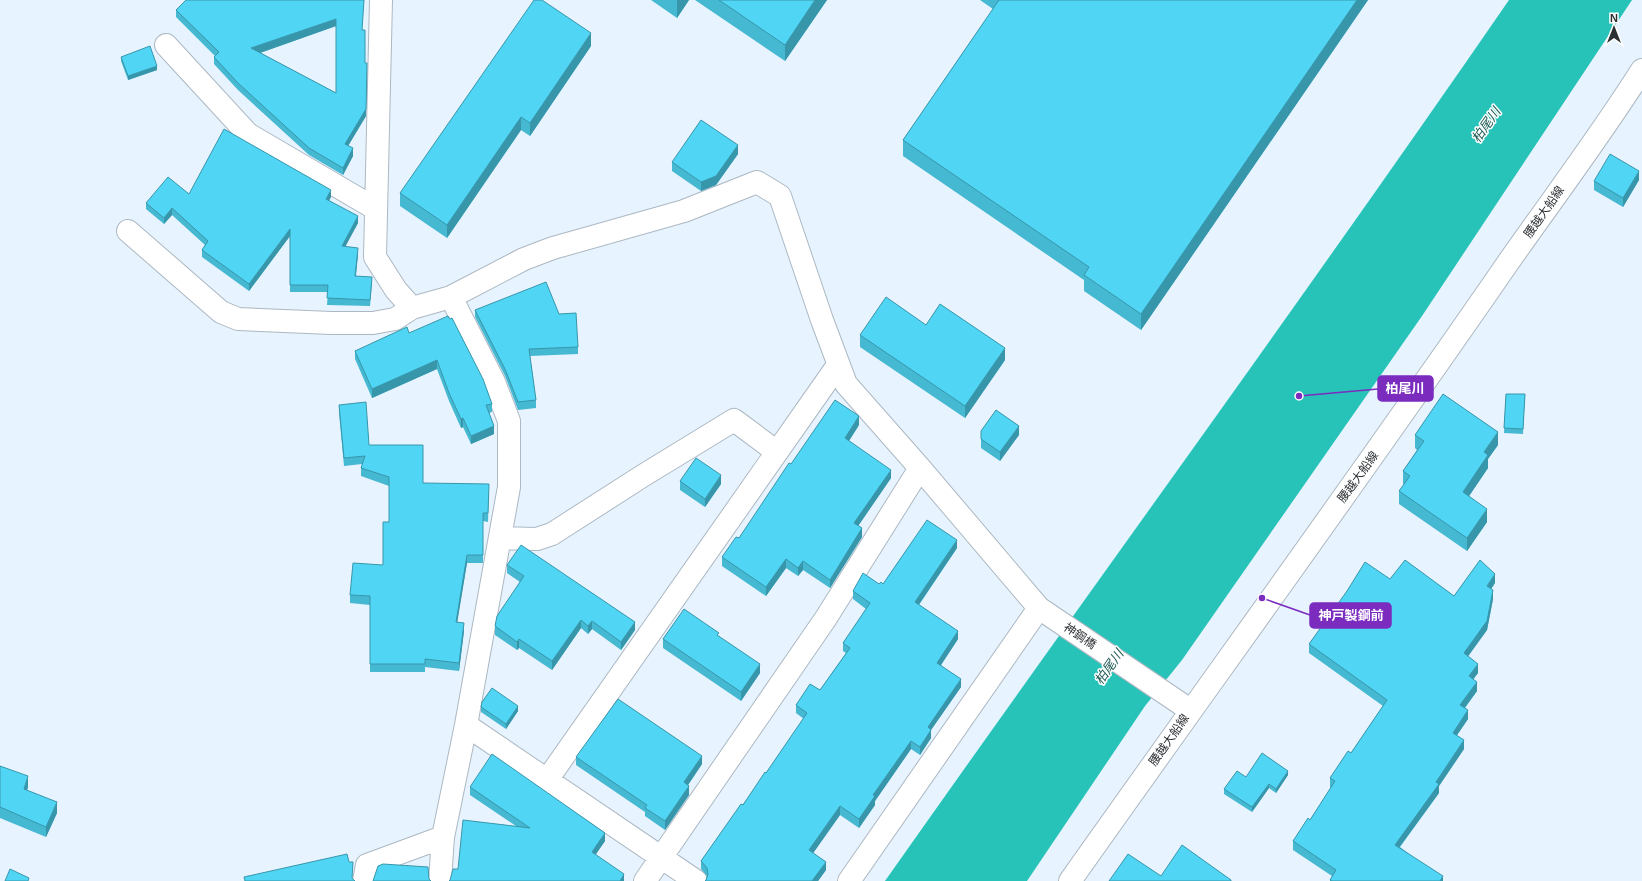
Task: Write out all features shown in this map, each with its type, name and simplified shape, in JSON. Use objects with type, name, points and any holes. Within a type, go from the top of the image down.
[{"type":"street","points":[[381,0],[375,257],[396,290],[412,308]]},
{"type":"street","points":[[166,45],[248,134],[376,208]]},
{"type":"street","name":"腰越大船線","points":[[1070,881],[1190,710],[1429,377],[1623,100],[1642,70]]},
{"type":"street","name":"神鋼橋","points":[[451,296],[524,258],[553,248],[684,211],[758,182],[780,196],[838,365],[846,384],[1046,612],[1190,710]]},
{"type":"street","points":[[128,231],[221,312],[238,319],[331,323],[373,323],[395,319],[412,308],[451,296],[494,382],[509,421],[509,487],[466,725],[443,837],[440,881]]},
{"type":"street","points":[[547,780],[838,365]]},
{"type":"street","points":[[500,538],[537,539],[552,534],[734,420],[777,452]]},
{"type":"street","points":[[644,881],[826,618],[920,468]]},
{"type":"street","points":[[849,881],[1046,612]]},
{"type":"street","points":[[466,725],[696,881]]},
{"type":"street","points":[[364,881],[367,865],[443,837]]},
{"type":"water","points":[[1509,0],[1632,0],[1422,316],[1182,660],[1145,706],[1027,881],[885,881],[1355,221]]},
{"type":"building","points":[[186,0],[364,0],[362,30],[365,30],[365,63],[367,63],[366,109],[345,144],[353,148],[343,168],[309,148],[238,83],[214,57],[219,52],[176,10]],"holes":[[[336,19],[336,93],[251,48]]]},
{"type":"building","points":[[534,0],[542,0],[591,33],[530,123],[521,117],[447,225],[400,193]]},
{"type":"building","points":[[719,0],[815,0],[785,45]]},
{"type":"building","points":[[999,0],[1357,0],[1141,314],[1084,275],[1089,267],[903,140]]},
{"type":"building","points":[[150,46],[157,66],[128,76],[121,57]]},
{"type":"building","points":[[701,120],[738,145],[716,176],[701,182],[672,162]]},
{"type":"building","points":[[224,129],[331,190],[326,199],[358,216],[342,246],[358,248],[355,276],[372,277],[370,300],[327,298],[328,285],[290,285],[290,229],[249,284],[202,250],[208,241],[172,208],[164,218],[146,203],[168,177],[189,194]]},
{"type":"building","points":[[1610,154],[1639,171],[1623,198],[1594,181]]},
{"type":"building","points":[[546,282],[559,314],[576,313],[578,347],[529,349],[536,400],[518,402],[505,369],[475,310]]},
{"type":"building","points":[[886,297],[926,325],[940,304],[1005,348],[965,406],[860,335]]},
{"type":"building","points":[[448,316],[450,319],[452,318],[483,379],[492,404],[486,405],[494,426],[471,436],[449,393],[437,360],[372,389],[355,351],[407,327],[409,333]]},
{"type":"building","points":[[1443,394],[1498,432],[1484,452],[1488,455],[1463,492],[1487,509],[1467,538],[1399,491],[1410,476],[1403,471],[1424,441],[1415,435]]},
{"type":"building","points":[[1506,394],[1525,394],[1523,429],[1504,428]]},
{"type":"building","points":[[835,400],[859,416],[845,438],[891,470],[854,523],[862,528],[830,580],[803,561],[798,568],[786,559],[766,587],[722,557],[736,537],[739,538],[789,463],[791,464]]},
{"type":"building","points":[[366,402],[369,445],[423,445],[423,483],[489,484],[488,513],[483,513],[483,555],[467,555],[456,622],[464,623],[459,663],[425,659],[425,664],[370,664],[370,596],[350,595],[353,563],[383,565],[383,522],[389,522],[389,477],[361,468],[365,456],[344,458],[339,405]]},
{"type":"building","points":[[996,410],[1019,426],[1000,452],[981,439],[981,431]]},
{"type":"building","points":[[696,458],[721,475],[705,499],[680,481]]},
{"type":"building","points":[[927,520],[957,540],[915,602],[958,631],[937,663],[961,679],[928,727],[931,730],[920,747],[911,741],[873,795],[875,796],[859,819],[840,806],[809,850],[826,862],[812,881],[705,881],[708,874],[707,868],[701,861],[741,804],[743,805],[765,772],[766,773],[807,713],[796,705],[810,684],[820,690],[850,648],[843,643],[870,603],[853,591],[863,573],[879,584],[881,582],[883,584]]},
{"type":"building","points":[[521,545],[635,622],[621,642],[592,621],[588,626],[581,620],[552,661],[519,639],[517,642],[495,626],[497,616],[524,576],[507,565]]},
{"type":"building","points":[[1405,560],[1454,596],[1480,560],[1495,574],[1487,586],[1493,590],[1487,621],[1464,653],[1478,664],[1469,676],[1477,682],[1460,705],[1468,710],[1453,733],[1464,740],[1436,782],[1439,784],[1395,845],[1443,876],[1440,881],[1332,881],[1330,880],[1336,870],[1293,841],[1308,818],[1310,820],[1335,781],[1330,778],[1348,751],[1351,753],[1387,700],[1309,644],[1347,591],[1365,562],[1390,579]]},
{"type":"building","points":[[684,609],[719,633],[717,635],[760,664],[741,692],[663,639]]},
{"type":"building","points":[[492,688],[518,706],[506,724],[481,707],[482,702]]},
{"type":"building","points":[[618,699],[702,756],[684,782],[689,786],[665,821],[645,808],[647,805],[576,757]]},
{"type":"building","points":[[1262,753],[1288,771],[1276,789],[1269,784],[1252,807],[1224,789],[1237,771],[1246,777]]},
{"type":"building","points":[[492,754],[605,833],[592,852],[624,874],[620,881],[449,881],[453,869],[458,869],[463,820],[530,828],[470,787]]},
{"type":"building","points":[[0,766],[28,776],[24,789],[57,802],[46,827],[0,807]]},
{"type":"building","points":[[1182,845],[1231,881],[1109,881],[1128,854],[1161,876]]},
{"type":"building","points":[[347,854],[349,862],[353,862],[352,878],[355,881],[245,881],[244,877]]},
{"type":"building","points":[[383,864],[428,867],[429,879],[431,881],[373,881],[378,866]]},
{"type":"building","points":[[10,869],[29,878],[28,881],[5,881]]},
{"type":"place","name":"柏尾川","points":[[1299,396]]},
{"type":"place","name":"神戸製鋼前","points":[[1262,598]]}]
